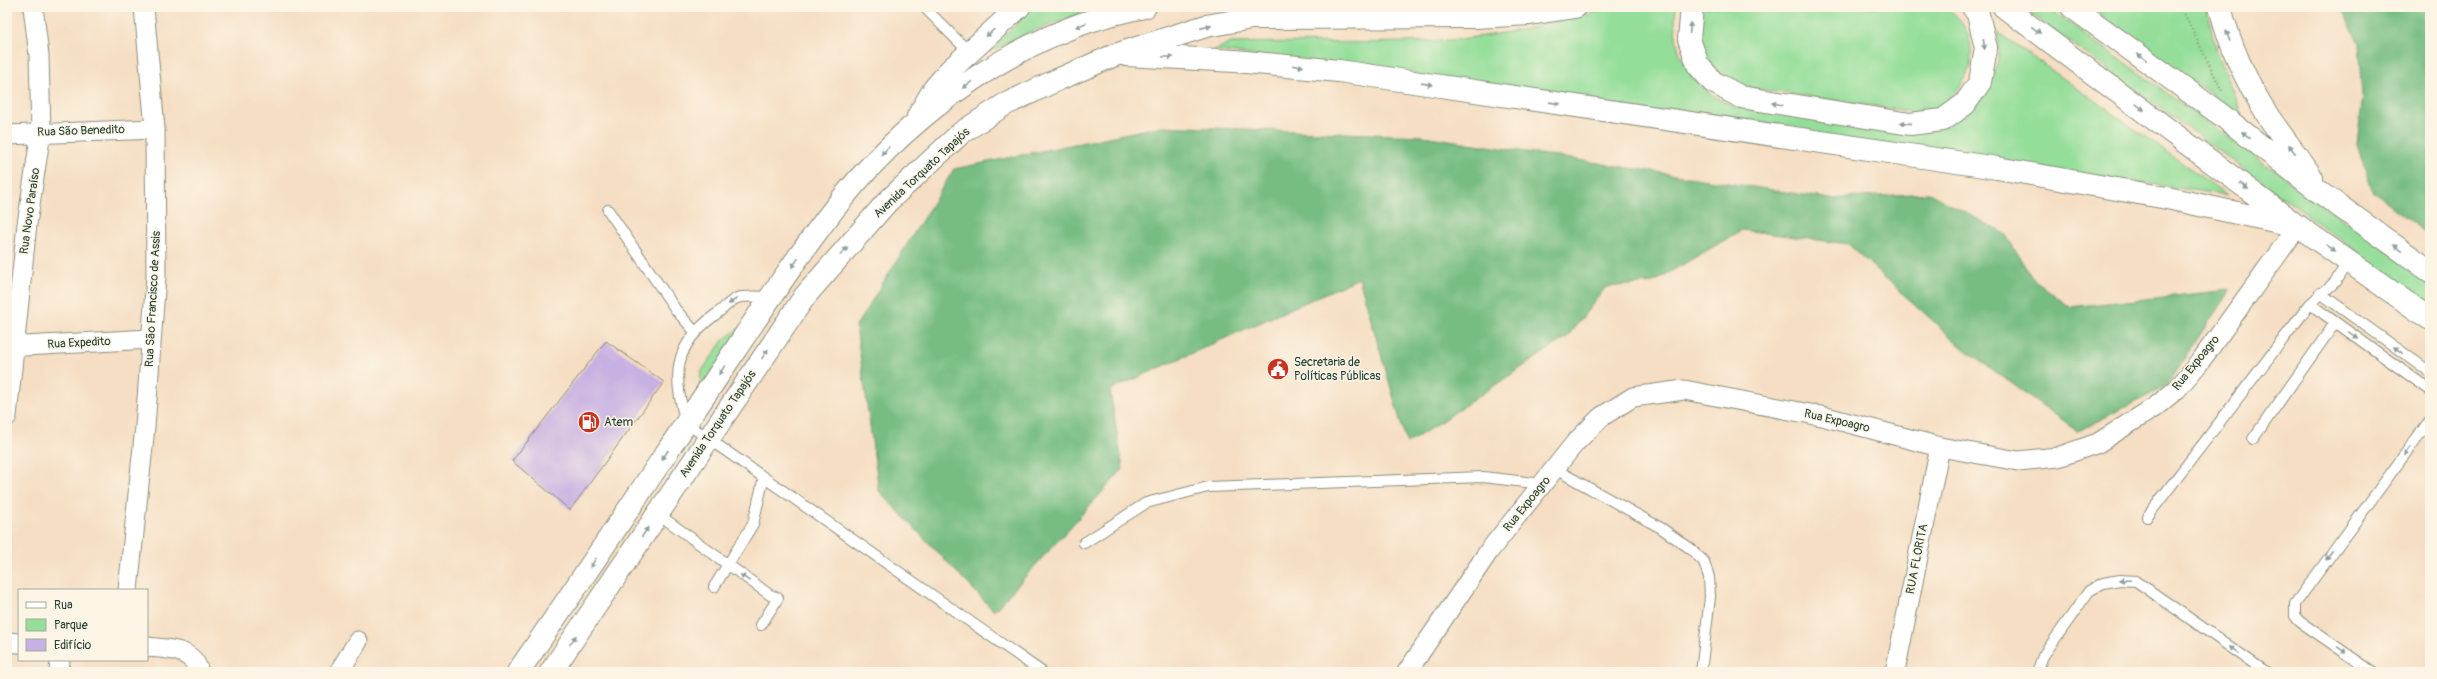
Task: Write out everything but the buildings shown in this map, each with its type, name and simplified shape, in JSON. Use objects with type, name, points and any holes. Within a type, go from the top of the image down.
[{"type":"main road","points":[[914,124],[934,89],[950,70],[1019,7]]},
{"type":"main road","points":[[518,672],[771,297],[841,200],[892,144],[914,124],[984,73],[1035,44],[1113,13],[1145,7]]},
{"type":"main road","name":"Avenida Torquato Tapajós","points":[[551,672],[805,296],[887,202],[961,133],[1004,105],[1115,55],[1206,26],[1252,18],[1475,17],[1530,14],[1575,7]]},
{"type":"main road","points":[[1692,7],[1690,39],[1698,65],[1713,82],[1741,97],[1910,124],[1942,120],[1965,104],[1980,82],[1986,48],[1978,14],[1974,7]]},
{"type":"main road","points":[[2004,7],[2298,226],[2349,260],[2430,319]]},
{"type":"main road","points":[[2072,7],[2220,114],[2321,193],[2430,271]]},
{"type":"main road","points":[[2220,7],[2233,49],[2245,76],[2268,116],[2321,193]]},
{"type":"main road","points":[[1115,55],[1235,60],[1339,71],[1997,168],[2167,198],[2298,226]]},
{"type":"street","name":"Rua Novo Paraíso","points":[[7,416],[11,347],[41,132],[39,55],[33,7]]},
{"type":"street","name":"Rua São Francisco de Assis","points":[[128,589],[145,427],[156,269],[156,129],[144,7]]},
{"type":"street","name":"Rua São Benedito","points":[[7,135],[41,132],[156,129]]},
{"type":"street","name":"Rua Expoagro","points":[[1407,672],[1489,551],[1575,443],[1601,417],[1633,397],[1684,390],[1826,417],[1940,446],[2018,461],[2058,457],[2098,443],[2155,407],[2177,389],[2199,363],[2298,226]]},
{"type":"street","name":"Rua Expedito","points":[[11,347],[150,339]]},
{"type":"street","name":"RUA FLORITA","points":[[1895,672],[1940,446]]},
{"type":"street","points":[[339,672],[358,641]]},
{"type":"street","points":[[7,642],[18,643]]},
{"type":"street","points":[[148,647],[175,650],[186,654],[193,659],[199,672]]},
{"type":"street","points":[[59,672],[60,661]]},
{"type":"lane","points":[[924,7],[969,52]]},
{"type":"lane","points":[[608,210],[676,310],[696,333]]},
{"type":"lane","points":[[2148,517],[2310,304],[2320,293],[2335,282],[2349,260]]},
{"type":"lane","points":[[2320,293],[2430,372]]},
{"type":"lane","points":[[771,297],[738,298],[706,322],[686,345],[678,369],[678,392],[686,423],[1042,672]]},
{"type":"lane","points":[[2310,304],[2430,390]]},
{"type":"lane","points":[[2252,439],[2335,323]]},
{"type":"lane","points":[[2373,672],[2299,621],[2295,616],[2295,604],[2430,420]]},
{"type":"lane","points":[[1555,469],[1661,528],[1692,549],[1704,562],[1709,577],[1710,597],[1701,672]]},
{"type":"lane","points":[[714,587],[753,524],[764,477]]},
{"type":"lane","points":[[1084,543],[1146,503],[1208,487],[1483,477],[1543,484]]},
{"type":"lane","points":[[658,514],[770,595],[778,598],[761,625]]},
{"type":"lane","points":[[2037,672],[2043,656],[2088,591],[2103,583],[2120,580],[2136,581],[2266,672]]},
{"type":"path","points":[[2181,7],[2225,97],[2220,114]]},
{"type":"green space","points":[[1033,7],[1099,7],[1028,33],[989,52]]},
{"type":"green space","points":[[1614,7],[1676,7],[1675,24],[1677,40],[1680,55],[1687,69],[1696,81],[1707,91],[1720,100],[1736,107],[1908,133],[1975,107],[1990,85],[1995,72],[1998,59],[1998,32],[2227,195],[1214,50],[1231,43],[1395,42],[1471,38],[1533,27]]},
{"type":"green space","points":[[1700,7],[1946,7],[1960,20],[1968,36],[1971,52],[1969,68],[1963,82],[1952,96],[1938,106],[1921,113],[1749,88],[1724,76],[1716,70],[1705,56],[1699,38]]},
{"type":"green space","points":[[2022,7],[2047,7],[2430,282],[2430,305]]},
{"type":"green space","points":[[2089,7],[2207,7],[2214,44],[2242,116]]},
{"type":"green space","points":[[2341,7],[2430,7],[2430,236],[2373,193],[2357,145],[2363,95],[2359,44]]},
{"type":"green space","points":[[1162,126],[1423,136],[1830,199],[1929,193],[2005,234],[2035,281],[2070,307],[2230,290],[2165,387],[2078,431],[1964,349],[1848,244],[1742,230],[1651,283],[1606,287],[1567,337],[1407,444],[1359,278],[1110,390],[1123,469],[994,611],[879,491],[856,326],[954,169]]},
{"type":"green space","points":[[765,310],[698,403],[701,372],[724,339]]},
{"type":"place","name":"Secretaria de Políticas Públicas","points":[[1278,369]]},
{"type":"place","name":"Atem","points":[[589,422]]}]
